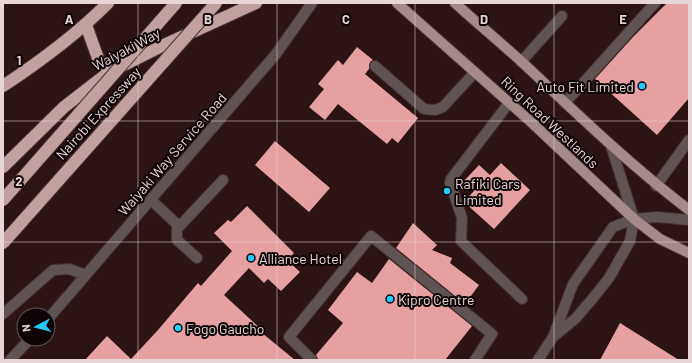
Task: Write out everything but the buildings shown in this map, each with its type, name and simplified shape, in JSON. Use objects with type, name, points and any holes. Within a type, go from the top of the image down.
[{"type":"highway","points":[[3,86],[40,61],[86,25],[108,3]]},
{"type":"highway","name":"Nairobi Expressway","points":[[3,200],[176,3]]},
{"type":"highway","name":"Nairobi Expressway","points":[[3,243],[216,3]]},
{"type":"highway","name":"Waiyaki Way","points":[[3,167],[64,107],[108,73],[164,45],[256,3]]},
{"type":"highway","points":[[86,25],[99,61],[108,73]]},
{"type":"main road","name":"Ring Road Westlands","points":[[397,3],[475,72],[634,218],[660,239],[689,252]]},
{"type":"main road","name":"Ring Road Westlands","points":[[455,3],[656,186],[689,210]]},
{"type":"street","name":"Waiyaki Way Service Road","points":[[56,310],[276,54],[312,3]]},
{"type":"street","points":[[565,103],[655,3]]},
{"type":"street","points":[[521,62],[562,16]]},
{"type":"street","points":[[375,66],[424,109],[435,110],[443,106],[475,72]]},
{"type":"street","points":[[509,103],[451,179],[450,184],[462,218],[461,241],[522,299]]},
{"type":"street","points":[[656,186],[689,140]]},
{"type":"street","points":[[553,337],[576,318],[609,278],[630,241],[634,218],[611,146]]},
{"type":"street","points":[[197,258],[177,240],[176,234],[179,226],[224,180]]},
{"type":"street","points":[[151,200],[179,226]]},
{"type":"street","points":[[538,360],[553,337],[573,284],[607,233],[619,223],[634,218],[657,217],[689,220]]},
{"type":"street","points":[[312,360],[289,337],[371,236],[492,334],[475,360]]},
{"type":"street","points":[[3,314],[52,270],[69,269],[86,275]]},
{"type":"street","points":[[10,360],[22,347]]},
{"type":"place","name":"Auto Fit Limited","points":[[642,86]]},
{"type":"place","name":"Rafiki Cars Limited","points":[[447,191]]},
{"type":"place","name":"Alliance Hotel","points":[[251,258]]},
{"type":"place","name":"Kipro Centre","points":[[390,299]]},
{"type":"place","name":"Fogo Gaucho","points":[[178,328]]}]
